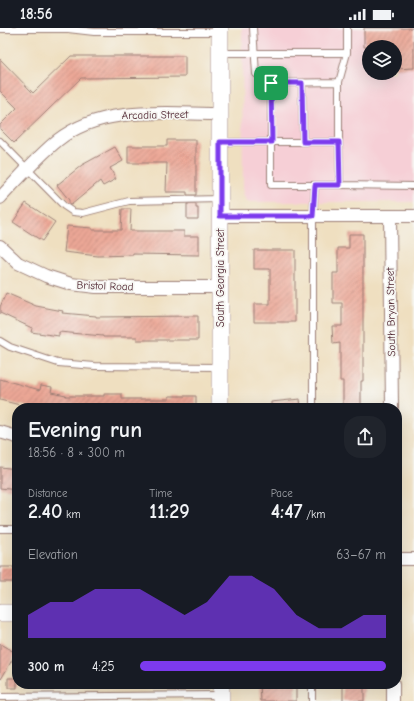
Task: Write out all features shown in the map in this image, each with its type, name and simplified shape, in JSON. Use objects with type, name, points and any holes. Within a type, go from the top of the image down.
[{"type":"main road","name":"South Georgia Street","points":[[220,30],[220,403]]},
{"type":"main road","points":[[0,613],[12,613]]},
{"type":"street","name":"Arcadia Street","points":[[0,198],[59,139],[83,125],[108,116],[132,114],[220,114]]},
{"type":"street","points":[[220,216],[414,216]]},
{"type":"street","name":"South Bryan Street","points":[[390,216],[392,403]]},
{"type":"street","name":"Bristol Road","points":[[0,246],[18,263],[46,276],[71,284],[96,287],[220,287]]},
{"type":"street","points":[[0,432],[12,436]]},
{"type":"street","points":[[402,559],[414,559]]},
{"type":"street","points":[[393,689],[393,701]]},
{"type":"lane","points":[[253,28],[256,74],[271,83],[339,82]]},
{"type":"lane","points":[[340,185],[339,82],[347,53],[347,28]]},
{"type":"lane","points":[[0,29],[220,30]]},
{"type":"lane","points":[[220,53],[347,53]]},
{"type":"lane","points":[[271,83],[271,185],[414,186]]},
{"type":"lane","points":[[302,83],[303,142]]},
{"type":"lane","points":[[0,141],[64,206],[73,212],[83,213],[129,201],[220,199]]},
{"type":"lane","points":[[220,142],[339,142]]},
{"type":"lane","points":[[313,403],[313,216],[315,185]]},
{"type":"lane","points":[[0,341],[10,347],[58,362],[95,366],[220,367]]},
{"type":"lane","points":[[0,529],[12,529]]},
{"type":"lane","points":[[312,689],[312,701]]},
{"type":"lane","points":[[0,697],[221,693]]},
{"type":"shaded area","points":[[242,28],[414,28],[414,202],[247,202],[243,194]]},
{"type":"building","points":[[364,28],[414,28],[414,68],[402,69],[402,40],[364,40]]},
{"type":"building","points":[[71,56],[185,56],[185,77],[81,78],[14,143],[0,129],[0,125],[17,108],[0,91],[0,59],[33,93]]},
{"type":"building","points":[[167,140],[196,140],[196,195],[187,195],[187,192],[166,192],[167,163],[128,163],[128,146],[167,146]]},
{"type":"building","points":[[115,147],[123,161],[110,168],[116,179],[103,186],[100,181],[71,205],[69,204],[69,200],[57,185],[82,165]]},
{"type":"building","points":[[26,203],[55,222],[42,241],[13,222]]},
{"type":"building","points":[[187,204],[196,204],[196,208],[198,208],[198,219],[187,219]]},
{"type":"building","points":[[122,209],[131,209],[130,231],[184,231],[184,236],[199,236],[199,255],[133,254],[98,256],[64,252],[67,226],[92,228],[92,230],[121,230]]},
{"type":"building","points":[[349,234],[363,234],[363,381],[361,381],[361,403],[343,403],[343,381],[340,381],[340,343],[333,344],[332,326],[342,326],[342,303],[333,303],[333,273],[338,273],[338,248],[349,248]]},
{"type":"building","points":[[254,250],[295,250],[295,322],[254,322],[254,304],[270,304],[270,269],[254,269]]},
{"type":"building","points":[[6,293],[36,306],[63,311],[62,313],[96,317],[198,316],[198,340],[137,340],[137,337],[103,337],[59,332],[59,336],[31,332],[32,328],[0,313],[0,307]]},
{"type":"building","points":[[0,379],[40,390],[41,385],[52,387],[51,392],[66,395],[65,396],[104,396],[104,394],[122,394],[122,399],[169,399],[169,396],[196,396],[196,403],[12,403],[0,400]]},
{"type":"building","points":[[300,399],[300,403],[271,403]]},
{"type":"building","points":[[0,467],[12,468],[12,489],[0,488]]},
{"type":"building","points":[[0,567],[12,567],[12,582],[0,582]]},
{"type":"building","points":[[0,644],[12,651],[12,660],[0,681]]},
{"type":"building","points":[[8,678],[12,678],[12,688],[8,688]]},
{"type":"building","points":[[260,689],[296,689],[296,701],[261,701]]},
{"type":"building","points":[[343,689],[364,689],[364,701],[343,701]]},
{"type":"route","points":[[271,83],[302,83],[303,142],[339,142],[340,185],[315,185],[313,216],[220,216],[220,142],[272,142],[271,83]]}]
